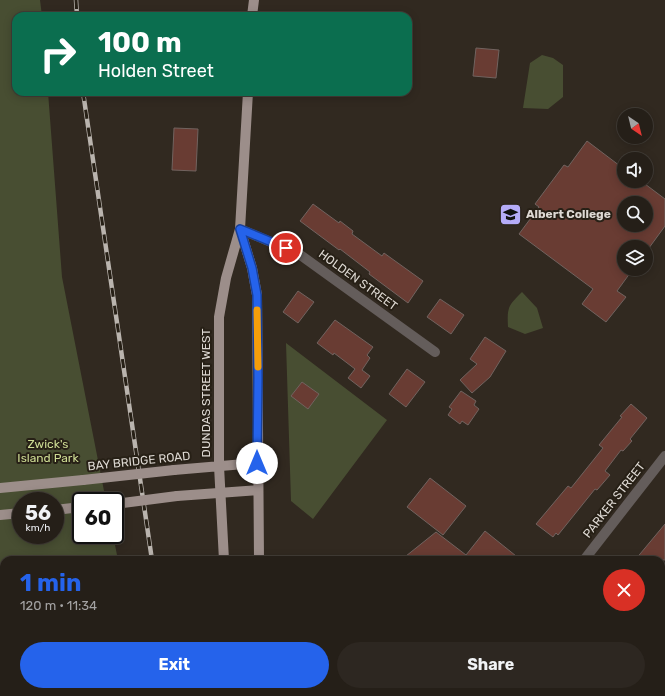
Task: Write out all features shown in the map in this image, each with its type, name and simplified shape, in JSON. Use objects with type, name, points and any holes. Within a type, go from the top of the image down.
[{"type":"main road","points":[[252,12],[254,0]]},
{"type":"main road","name":"DUNDAS STREET WEST","points":[[224,556],[219,466],[219,317],[226,278],[240,229],[248,96]]},
{"type":"main road","name":"DUNDAS STREET WEST","points":[[240,229],[252,268],[257,295],[257,463],[259,556]]},
{"type":"main road","name":"BAY BRIDGE ROAD","points":[[0,488],[257,463]]},
{"type":"main road","points":[[124,503],[177,496],[258,490]]},
{"type":"main road","points":[[0,515],[12,514]]},
{"type":"street","name":"HOLDEN STREET","points":[[240,229],[299,254],[435,352]]},
{"type":"street","name":"PARKER STREET","points":[[587,556],[665,456]]},
{"type":"green space","name":"Zwick's Island Park","points":[[0,0],[40,0],[42,12],[12,12],[12,96],[48,96],[62,277],[104,492],[72,492],[72,544],[115,544],[117,556],[0,556]]},
{"type":"green space","points":[[542,55],[553,58],[563,65],[563,97],[548,109],[523,108],[530,63]]},
{"type":"green space","points":[[522,292],[537,308],[543,328],[525,334],[508,327],[509,307]]},
{"type":"green space","points":[[286,343],[387,420],[313,519],[291,501]]},
{"type":"building","points":[[476,48],[499,50],[496,78],[473,76]]},
{"type":"building","points":[[174,128],[198,129],[196,171],[172,170]]},
{"type":"building","points":[[587,141],[617,164],[617,188],[650,188],[665,199],[665,226],[653,242],[653,240],[617,240],[617,276],[628,276],[617,291],[626,297],[606,322],[582,304],[593,289],[519,234],[539,207],[535,204],[564,165],[568,167]]},
{"type":"building","points":[[313,204],[339,223],[340,221],[353,231],[352,234],[382,256],[384,253],[423,281],[408,303],[369,274],[370,272],[340,249],[339,250],[300,221]]},
{"type":"building","points":[[298,291],[314,302],[298,323],[283,312]]},
{"type":"building","points":[[440,299],[464,315],[451,334],[427,317]]},
{"type":"building","points":[[335,320],[373,347],[367,355],[370,358],[362,370],[370,376],[361,388],[348,378],[355,369],[334,353],[333,355],[317,343]]},
{"type":"building","points":[[485,337],[506,351],[490,377],[472,393],[460,380],[477,364],[470,359]]},
{"type":"building","points":[[407,369],[425,382],[406,407],[389,394]]},
{"type":"building","points":[[302,382],[319,394],[308,409],[291,396]]},
{"type":"building","points":[[461,391],[476,401],[474,405],[479,409],[468,425],[462,421],[460,424],[448,415],[452,409],[449,407]]},
{"type":"building","points":[[631,404],[647,418],[630,439],[632,441],[623,451],[621,450],[605,471],[610,475],[597,490],[595,489],[558,535],[556,533],[553,537],[536,524],[568,486],[571,488],[603,448],[599,445],[622,417],[620,416]]},
{"type":"building","points":[[430,478],[466,506],[443,535],[407,507]]},
{"type":"building","points":[[665,524],[665,556],[638,556]]},
{"type":"building","points":[[485,531],[516,556],[406,556],[436,532],[466,555]]},
{"type":"railway","points":[[76,0],[77,12]]},
{"type":"railway","points":[[84,96],[151,556]]},
{"type":"slow traffic","points":[[257,310],[258,367]]},
{"type":"place","name":"Albert College","points":[[510,214]]},
{"type":"route","points":[[257,463],[257,295],[252,268],[240,229],[286,248]]}]
